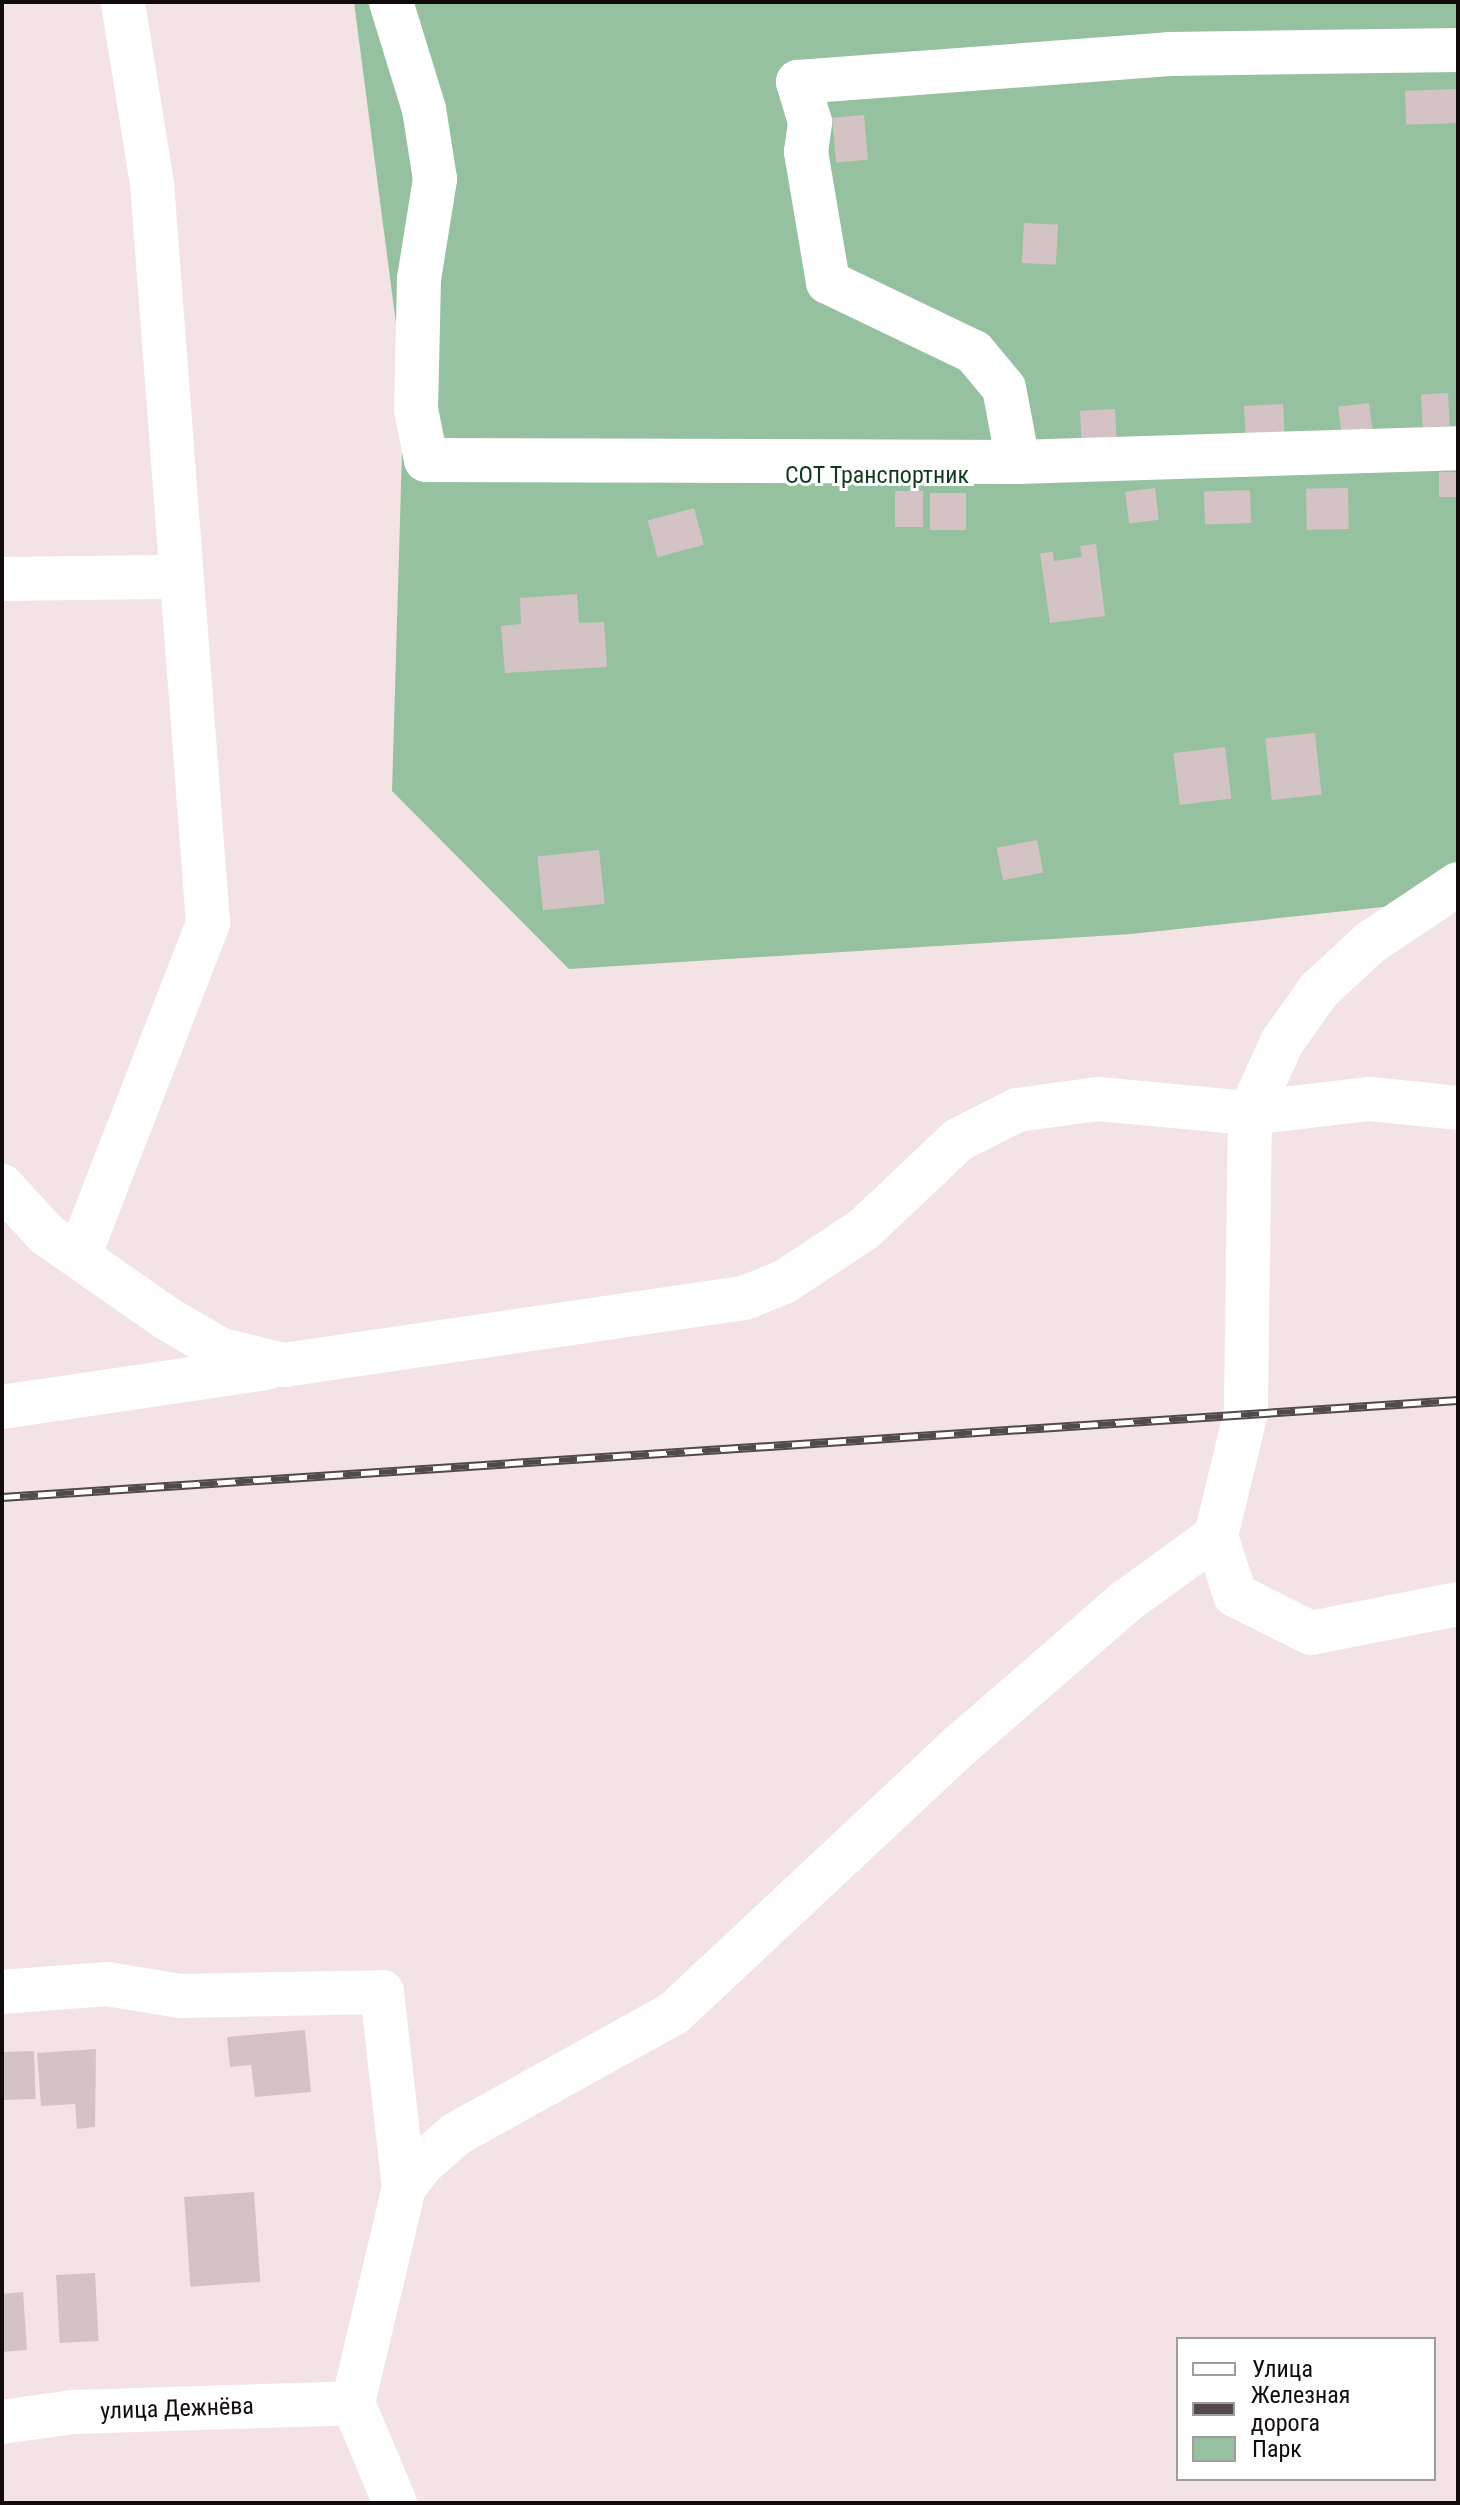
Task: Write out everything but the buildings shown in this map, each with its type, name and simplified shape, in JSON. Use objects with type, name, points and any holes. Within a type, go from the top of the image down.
[{"type":"street","points":[[79,1256],[208,923],[178,577],[152,184],[123,2]]},
{"type":"street","points":[[391,2],[424,109],[435,179],[419,279],[416,409],[426,460],[1018,462],[1458,448]]},
{"type":"street","points":[[1018,462],[1004,388],[974,352],[828,282],[806,152],[810,122],[798,82],[1169,54],[1458,50]]},
{"type":"street","points":[[2,579],[178,577]]},
{"type":"street","points":[[1458,884],[1371,942],[1319,990],[1282,1042],[1250,1113],[1246,1412],[1216,1536],[1235,1595],[1311,1633],[1458,1604]]},
{"type":"street","points":[[2,1407],[744,1298],[784,1282],[864,1229],[958,1140],[1017,1110],[1098,1099],[1250,1113],[1370,1099],[1458,1108]]},
{"type":"street","points":[[2,1186],[46,1234],[221,1350],[284,1365]]},
{"type":"street","points":[[404,2187],[456,2134],[674,2013],[963,1743],[1125,1602],[1216,1536]]},
{"type":"street","points":[[2,1992],[107,1984],[180,1996],[382,1992],[404,2187],[353,2403],[395,2503]]},
{"type":"street","name":"улица Дежнёва","points":[[2,2422],[73,2412],[353,2403]]},
{"type":"green space","name":"СОТ Транспортник","points":[[354,2],[1458,2],[1458,899],[1131,934],[569,969],[392,791],[404,385]]},
{"type":"railway","points":[[2,1497],[1458,1400]]}]
